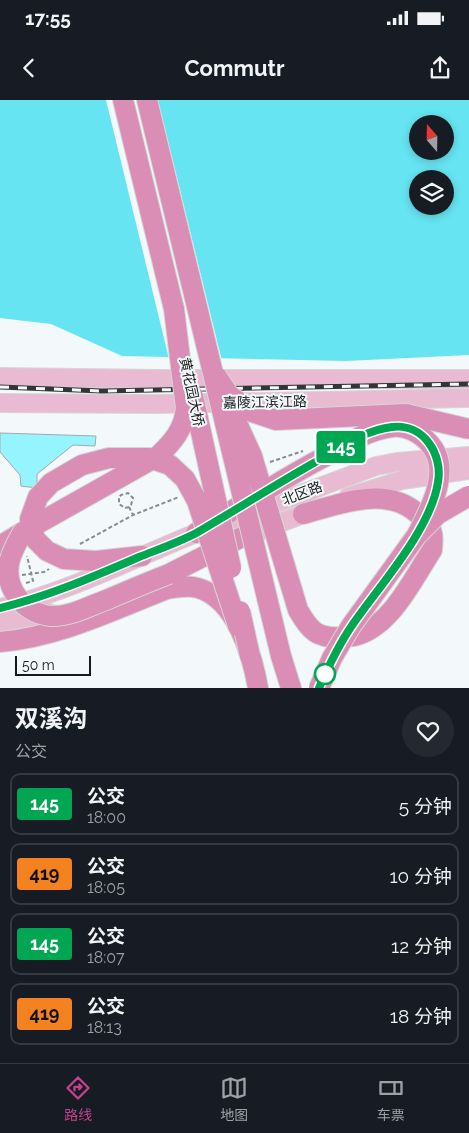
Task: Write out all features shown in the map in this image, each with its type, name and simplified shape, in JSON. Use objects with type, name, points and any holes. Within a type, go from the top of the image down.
[{"type":"highway","name":"黄花园大桥","points":[[123,100],[174,309],[257,686]]},
{"type":"highway","name":"黄花园大桥","points":[[147,100],[281,656],[291,688]]},
{"type":"highway","points":[[0,546],[158,456],[169,446],[185,420],[186,408],[174,309]]},
{"type":"highway","points":[[212,369],[229,395],[252,412],[276,420],[406,414],[469,429]]},
{"type":"highway","points":[[212,369],[252,456],[298,610],[309,628],[328,638],[357,636],[376,626],[390,612],[432,550],[434,538],[431,527],[418,514],[405,505],[391,500],[374,498],[351,501],[304,514]]},
{"type":"highway","points":[[196,533],[354,440],[373,432],[393,427],[412,430],[424,438],[433,448],[438,462],[438,481],[433,501],[417,535]]},
{"type":"highway","points":[[142,556],[96,562],[64,559],[47,551],[35,539],[30,519],[38,498],[51,482],[82,466],[109,458],[149,458],[170,465],[185,479],[197,501],[238,626],[250,656]]},
{"type":"highway","points":[[320,688],[332,658],[351,626],[417,535],[438,514],[469,496]]},
{"type":"highway","points":[[23,532],[11,554],[8,575],[11,586],[23,604],[31,610],[53,616],[74,612],[169,574],[240,538]]},
{"type":"highway","points":[[0,642],[42,636],[167,589],[183,586],[198,587],[210,593],[222,602],[238,626]]},
{"type":"main road","name":"嘉陵江滨江路","points":[[0,377],[469,379]]},
{"type":"main road","name":"嘉陵江滨江路","points":[[0,403],[157,404],[469,398]]},
{"type":"main road","name":"北区路","points":[[0,608],[31,601],[62,590],[196,533],[376,466],[442,457],[469,456]]},
{"type":"main road","points":[[422,476],[449,471],[453,468],[452,462],[442,457]]},
{"type":"main road","name":"北区路","points":[[0,622],[42,615],[362,491],[422,476],[469,470]]},
{"type":"path","points":[[124,493],[128,493],[133,498],[131,505],[128,507],[122,507],[118,501],[119,497],[124,493]]},
{"type":"path","points":[[128,507],[133,515]]},
{"type":"water","points":[[0,100],[469,100],[469,355],[346,361],[122,356],[51,324],[0,318]]},
{"type":"pier","points":[[106,100],[158,100],[222,361],[169,359]]},
{"type":"building","points":[[0,433],[96,436],[95,446],[73,445],[37,474],[37,488],[21,486],[20,475],[0,452]]},
{"type":"railway","points":[[0,387],[102,391],[469,384]]},
{"type":"bus line","name":"145","points":[[0,608],[31,601],[62,590],[196,533],[354,440],[373,432],[393,427],[412,430],[424,438],[433,448],[438,462],[438,481],[433,501],[417,535],[351,626],[332,658],[319,688]]}]
